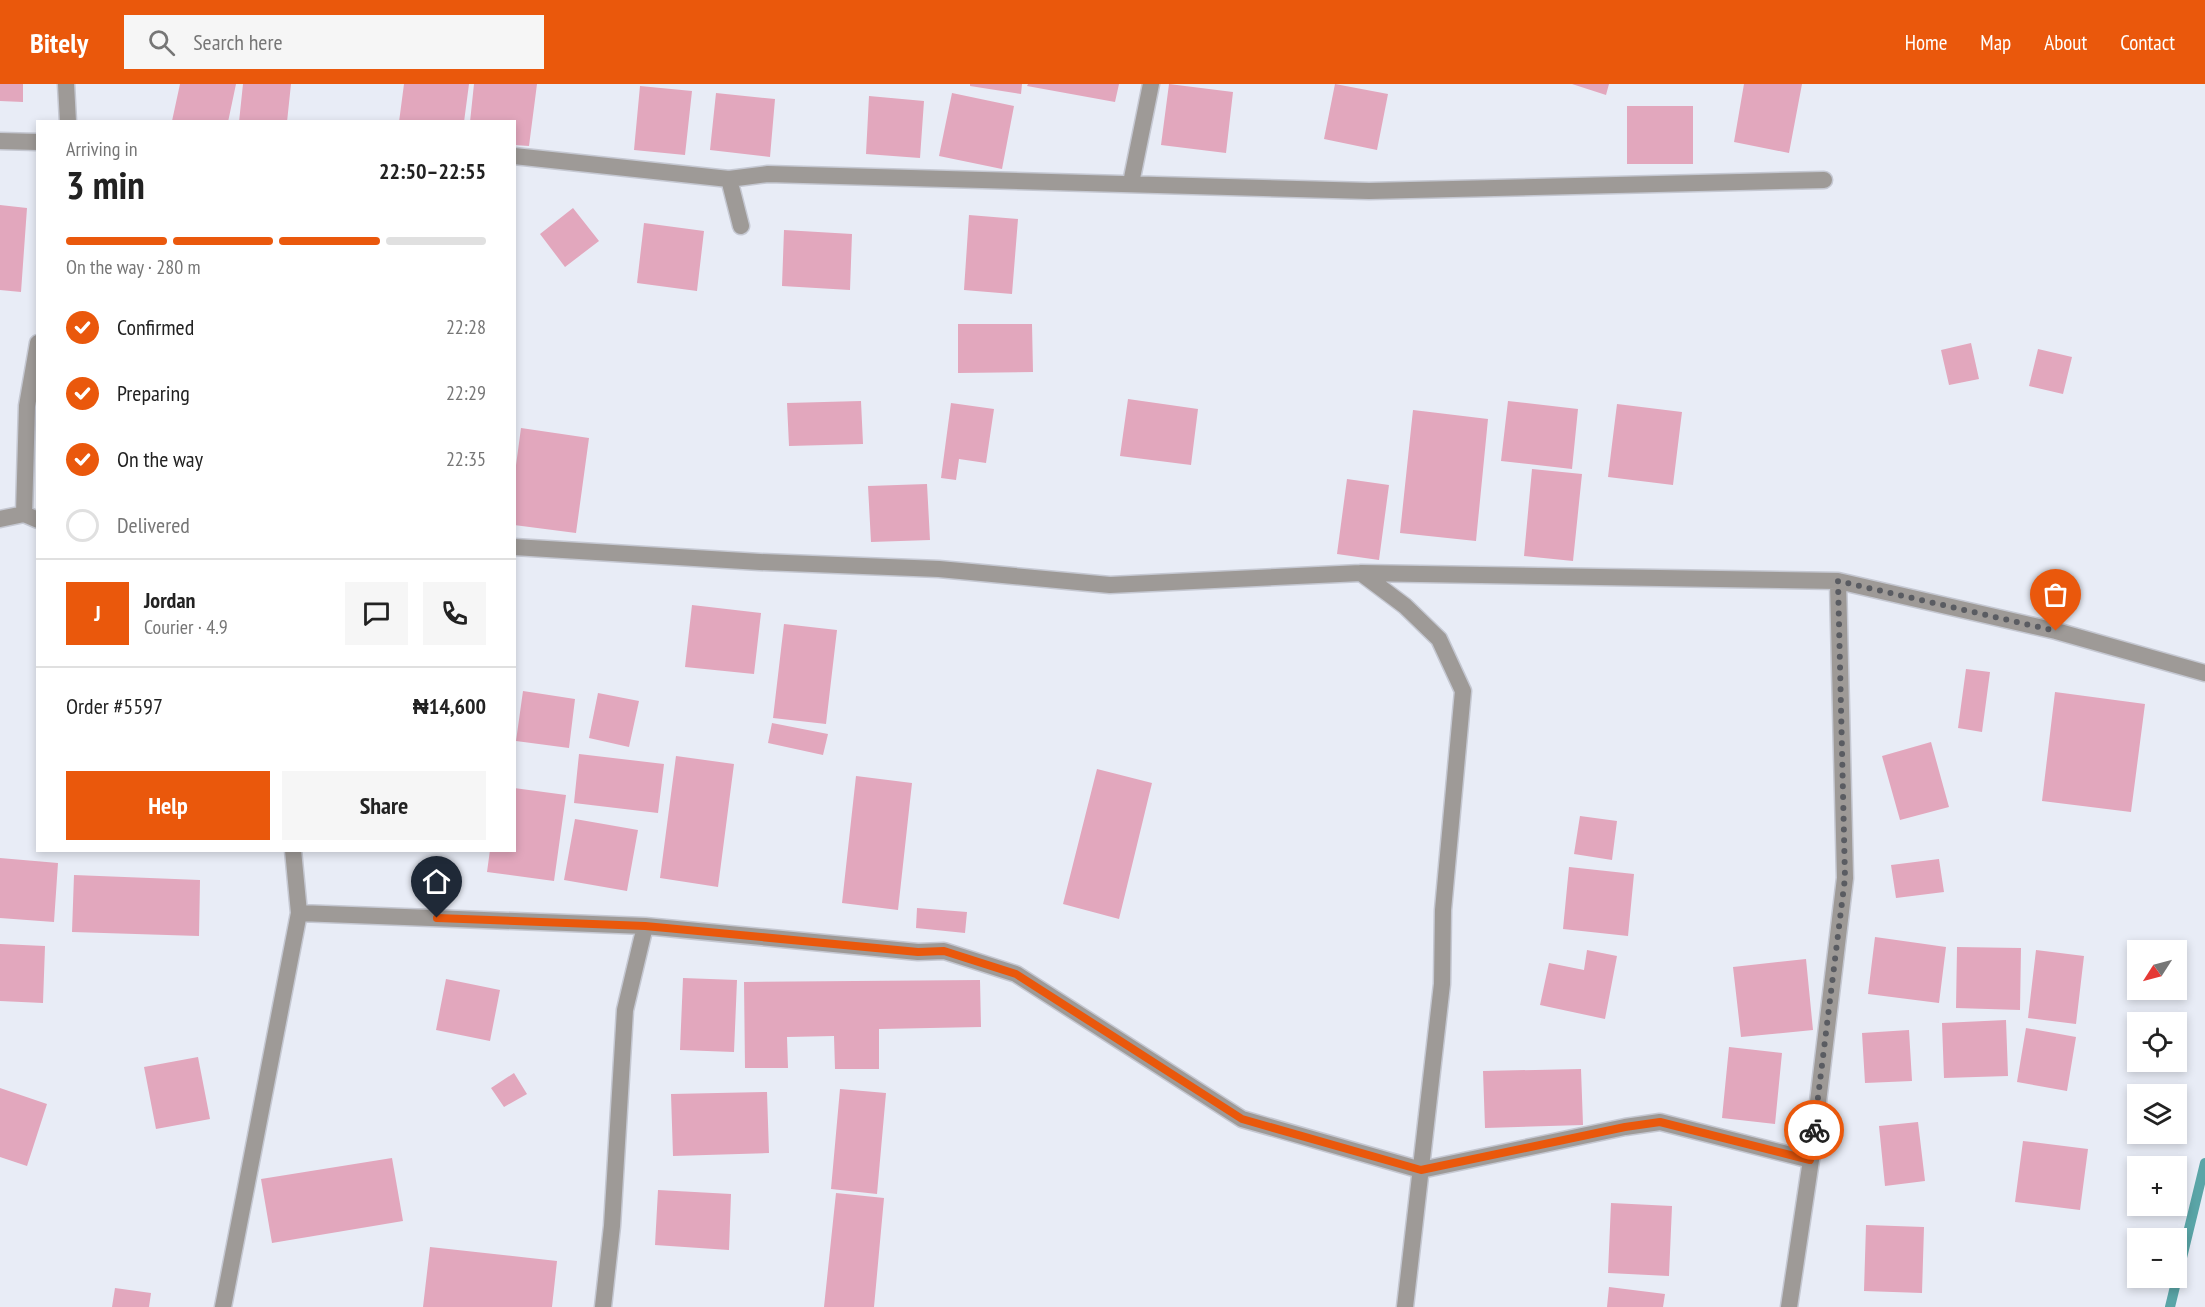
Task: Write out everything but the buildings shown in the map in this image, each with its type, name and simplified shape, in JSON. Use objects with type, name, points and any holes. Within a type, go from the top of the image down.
[{"type":"street","points":[[66,84],[68,120]]},
{"type":"street","points":[[1131,183],[1151,84]]},
{"type":"street","points":[[0,141],[36,142]]},
{"type":"street","points":[[516,156],[729,178],[768,174],[1369,191],[1824,180]]},
{"type":"street","points":[[729,178],[741,226]]},
{"type":"street","points":[[0,519],[31,517],[27,406],[36,354]]},
{"type":"street","points":[[516,548],[760,562],[939,569],[1110,585],[1361,573],[1838,581],[2056,631],[2205,673]]},
{"type":"street","points":[[1361,573],[1405,606],[1439,639],[1463,691],[1443,910],[1442,984],[1405,1307]]},
{"type":"street","points":[[1789,1307],[1845,878],[1838,581]]},
{"type":"street","points":[[223,1307],[298,913],[293,852]]},
{"type":"street","points":[[298,913],[645,926],[918,952],[944,951],[1016,974],[1242,1119],[1421,1170],[1625,1127],[1660,1122],[1810,1160]]},
{"type":"street","points":[[603,1307],[612,1226],[625,1010],[645,926]]},
{"type":"waterway","points":[[2170,1307],[2205,1163]]},
{"type":"way so far","points":[[1814,1130],[1845,878],[1838,581],[2056,631]]},
{"type":"route","points":[[437,918],[645,926],[918,952],[944,951],[1016,974],[1242,1119],[1421,1170],[1625,1127],[1660,1122],[1810,1160],[1814,1130]]}]
